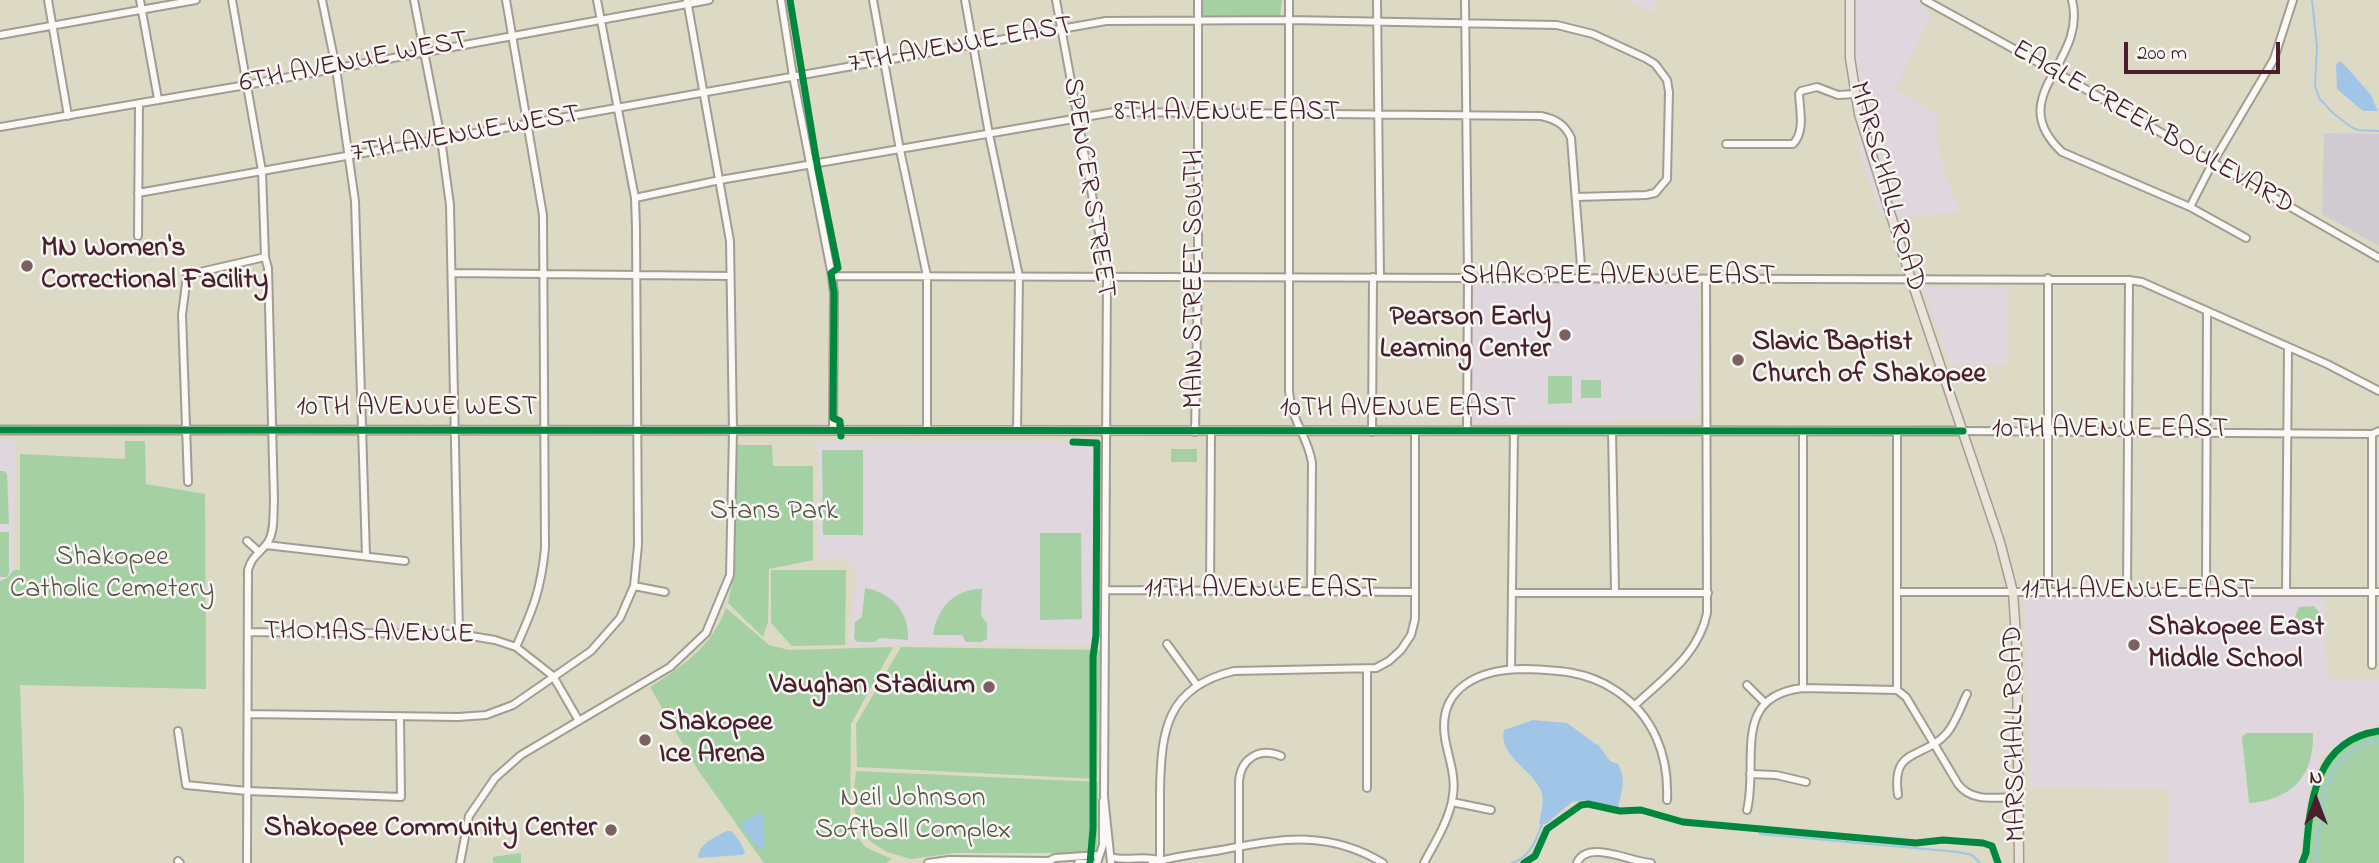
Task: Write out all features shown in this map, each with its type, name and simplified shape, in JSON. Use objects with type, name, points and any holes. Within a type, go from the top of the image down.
[{"type":"main road","name":"MARSCHALL ROAD","points":[[1850,0],[1850,58],[1859,114],[1911,279],[2000,542],[2013,592],[2017,651],[2019,863]]},
{"type":"main road","name":"10TH AVENUE WEST","points":[[0,430],[833,431]]},
{"type":"main road","name":"10TH AVENUE EAST","points":[[833,431],[1963,431]]},
{"type":"street","points":[[48,0],[68,116]]},
{"type":"street","points":[[140,0],[158,99]]},
{"type":"street","points":[[0,35],[196,0]]},
{"type":"street","points":[[232,0],[262,171],[273,430],[274,500],[270,536],[266,545],[251,559],[248,570],[247,863]]},
{"type":"street","points":[[322,0],[336,68],[355,201],[366,556]]},
{"type":"street","points":[[414,0],[450,205],[459,634]]},
{"type":"street","points":[[506,0],[543,215],[544,276],[545,548],[542,578],[535,605],[516,647]]},
{"type":"street","points":[[248,714],[400,717],[486,715],[513,705],[591,651],[620,618],[634,586],[638,545],[638,276],[635,198],[597,0]]},
{"type":"street","name":"6TH AVENUE WEST","points":[[0,127],[709,0]]},
{"type":"street","points":[[781,0],[832,276],[833,431]]},
{"type":"street","points":[[873,0],[900,150],[927,276],[927,431]]},
{"type":"street","points":[[965,0],[989,134],[1019,276],[1017,431]]},
{"type":"street","name":"SPENCER STREET","points":[[1056,0],[1107,276],[1104,796],[1111,859]]},
{"type":"street","name":"MAIN STREET SOUTH","points":[[1195,432],[1198,0]]},
{"type":"street","points":[[1289,0],[1290,401],[1312,463],[1311,592]]},
{"type":"street","points":[[1372,432],[1378,114],[1377,0]]},
{"type":"street","points":[[1465,0],[1468,277],[1466,431]]},
{"type":"street","name":"EAGLE CREEK BOULEVARD","points":[[1925,0],[2379,258]]},
{"type":"street","points":[[2073,0],[2075,8],[2072,38],[2041,100],[2042,126],[2048,140],[2062,152],[2190,207],[2246,238]]},
{"type":"street","points":[[2190,207],[2274,59],[2293,0]]},
{"type":"street","points":[[460,860],[469,816],[495,778],[521,755],[670,667],[706,633],[730,575],[733,431],[730,241],[687,2]]},
{"type":"street","name":"7TH AVENUE EAST","points":[[793,76],[1106,21],[1290,20],[1570,26],[1646,58],[1662,71],[1670,92],[1668,170],[1662,187],[1655,193],[1646,195],[1576,197]]},
{"type":"street","name":"7TH AVENUE WEST","points":[[138,193],[793,76]]},
{"type":"street","points":[[1726,144],[1793,145],[1801,128],[1801,91],[1815,87],[1838,94],[1855,94]]},
{"type":"street","points":[[138,236],[139,103]]},
{"type":"street","name":"8TH AVENUE EAST","points":[[635,198],[720,180],[1114,112],[1553,118],[1561,123],[1571,138],[1576,197]]},
{"type":"street","points":[[1576,197],[1582,279]]},
{"type":"street","points":[[188,482],[182,315],[187,275],[265,257]]},
{"type":"street","points":[[452,274],[730,276]]},
{"type":"street","name":"SHAKOPEE AVENUE EAST","points":[[832,276],[2129,280],[2142,282],[2288,348],[2328,363],[2379,391]]},
{"type":"street","points":[[2048,278],[2048,592]]},
{"type":"street","points":[[1635,705],[1686,657],[1698,642],[1704,627],[1708,593],[1706,279]]},
{"type":"street","points":[[2127,591],[2129,280]]},
{"type":"street","points":[[2206,592],[2207,311]]},
{"type":"street","points":[[2286,592],[2288,348]]},
{"type":"street","points":[[1511,669],[1514,431]]},
{"type":"street","points":[[1612,431],[1615,591]]},
{"type":"street","points":[[1803,431],[1803,688]]},
{"type":"street","points":[[1896,431],[1896,690]]},
{"type":"street","name":"10TH AVENUE EAST","points":[[1963,431],[2375,433]]},
{"type":"street","points":[[1210,591],[1211,432]]},
{"type":"street","points":[[1160,862],[1161,757],[1164,733],[1177,706],[1197,685],[1234,671],[1367,670],[1389,661],[1407,642],[1415,619],[1415,432]]},
{"type":"street","points":[[2372,666],[2376,592],[2375,433]]},
{"type":"street","points":[[247,541],[258,551]]},
{"type":"street","points":[[266,545],[405,562]]},
{"type":"street","points":[[634,586],[665,592]]},
{"type":"street","name":"11TH AVENUE EAST","points":[[1106,590],[1415,592]]},
{"type":"street","name":"11TH AVENUE EAST","points":[[1898,592],[2376,592]]},
{"type":"street","points":[[1514,593],[1708,593]]},
{"type":"street","name":"THOMAS AVENUE","points":[[248,632],[459,634],[495,639],[516,647],[553,676],[579,721]]},
{"type":"street","points":[[1167,644],[1197,685]]},
{"type":"street","points":[[1424,863],[1452,802],[1454,776],[1444,730],[1448,708],[1457,692],[1469,681],[1485,673],[1511,669],[1555,670],[1587,676],[1608,685],[1635,705],[1654,732],[1668,778],[1667,800]]},
{"type":"street","points":[[1367,670],[1367,788]]},
{"type":"street","points":[[1747,685],[1765,703]]},
{"type":"street","points":[[1747,810],[1752,726],[1765,703],[1783,692],[1803,688],[1896,690],[1906,696],[1966,793],[1978,797],[2018,797]]},
{"type":"street","points":[[1898,795],[1896,778],[1899,767],[1948,732],[1967,694]]},
{"type":"street","points":[[178,731],[186,785],[247,791],[401,797],[400,717]]},
{"type":"street","points":[[1239,863],[1241,769],[1259,753],[1282,756]]},
{"type":"street","points":[[1750,774],[1776,775],[1806,782]]},
{"type":"street","name":"SPENCER STREET","points":[[1097,859],[1103,845],[1101,807],[1104,796]]},
{"type":"street","points":[[1452,802],[1491,810]]},
{"type":"street","points":[[1152,863],[1280,839],[1321,839],[1357,850],[1383,863]]},
{"type":"street","points":[[1577,863],[1583,854],[1592,851],[1651,863]]},
{"type":"street","points":[[1078,863],[1097,859],[1105,853],[1111,859],[1152,858],[1160,862]]},
{"type":"street","points":[[928,863],[948,860],[1050,862],[1055,858],[1097,859]]},
{"type":"shaded area","points":[[1625,0],[1655,0],[1655,14]]},
{"type":"shaded area","points":[[1843,0],[1929,0],[1924,11],[1931,16],[1895,89],[1937,114],[1938,143],[1944,170],[1960,212],[1898,217],[1879,213],[1860,152],[1846,51]]},
{"type":"shaded area","points":[[2324,133],[2379,134],[2379,246],[2322,214]]},
{"type":"shaded area","points":[[1472,283],[1700,285],[1698,419],[1470,423]]},
{"type":"shaded area","points":[[1922,287],[2008,288],[2008,365],[1950,365]]},
{"type":"shaded area","points":[[0,439],[15,439],[14,570],[0,581]]},
{"type":"shaded area","points":[[817,441],[1100,441],[1100,646],[848,645],[857,571],[845,558],[817,560]]},
{"type":"shaded area","points":[[2024,597],[2325,597],[2327,678],[2379,680],[2379,728],[2358,732],[2322,756],[2309,791],[2299,863],[2168,863],[2169,789],[2030,788]]},
{"type":"green space","points":[[1201,0],[1282,0],[1280,17],[1206,18],[1201,13]]},
{"type":"green space","points":[[1548,376],[1572,376],[1572,403],[1548,404]]},
{"type":"green space","points":[[1581,380],[1601,380],[1601,398],[1581,398]]},
{"type":"green space","name":"Shakopee Catholic Cemetery","points":[[125,441],[145,441],[146,484],[205,494],[206,689],[20,685],[24,863],[0,863],[0,581],[14,570],[20,570],[20,454],[125,459]]},
{"type":"green space","name":"Stans Park","points":[[736,445],[772,445],[773,466],[813,466],[813,560],[769,569],[768,622],[763,637],[728,603],[735,569]]},
{"type":"green space","points":[[1171,449],[1197,449],[1197,462],[1171,462]]},
{"type":"green space","points":[[822,450],[863,450],[863,535],[823,535]]},
{"type":"green space","points":[[0,471],[7,474],[9,524],[0,524]]},
{"type":"green space","points":[[0,532],[9,532],[7,577],[0,577]]},
{"type":"green space","points":[[1040,533],[1081,533],[1082,619],[1040,620]]},
{"type":"green space","points":[[771,570],[846,570],[845,645],[792,646],[771,623]]},
{"type":"green space","points":[[865,588],[883,594],[897,605],[906,621],[908,640],[880,638],[874,642],[857,642],[854,638],[855,622],[862,617]]},
{"type":"green space","points":[[982,589],[981,616],[987,623],[987,639],[981,642],[966,642],[962,635],[933,635],[938,616],[948,602],[963,592]]},
{"type":"green space","points":[[2314,606],[2319,612],[2319,628],[2305,634],[2295,632],[2292,625],[2299,607]]},
{"type":"green space","points":[[726,608],[769,645],[789,650],[893,647],[851,724],[850,826],[865,847],[892,859],[886,863],[764,863],[698,770],[650,687],[685,663],[705,644]]},
{"type":"green space","name":"Vaughan Stadium","points":[[901,647],[1100,650],[1097,779],[857,767],[856,724]]},
{"type":"green space","points":[[2379,730],[2379,863],[2302,863],[2311,805],[2318,775],[2326,757],[2344,743]]},
{"type":"green space","points":[[2246,733],[2313,733],[2309,762],[2298,783],[2277,797],[2249,803],[2242,737]]},
{"type":"green space","name":"Neil Johnson Softball Complex","points":[[856,771],[1098,782],[1097,853],[955,853],[911,859],[887,852],[870,841],[857,822],[853,801]]},
{"type":"green space","points":[[521,853],[521,863],[493,863],[493,857]]},
{"type":"water","points":[[2341,61],[2371,95],[2378,111],[2363,111],[2337,89],[2336,64]]},
{"type":"water","points":[[1533,720],[1567,723],[1600,747],[1610,761],[1618,764],[1623,781],[1618,808],[1585,800],[1572,802],[1546,824],[1539,824],[1543,802],[1541,790],[1510,754],[1503,739],[1504,730]]},
{"type":"water","points":[[760,813],[763,815],[763,849],[760,850],[742,827],[743,822]]},
{"type":"water","points":[[731,831],[745,853],[698,858],[704,844]]},
{"type":"waterway","points":[[2312,0],[2317,47],[2315,85],[2319,98],[2351,127],[2379,131]]},
{"type":"waterway","points":[[2315,863],[2322,806],[2333,773],[2343,759],[2358,748],[2379,740]]},
{"type":"waterway","points":[[1512,863],[1528,852],[1542,824]]},
{"type":"waterway","points":[[1759,830],[1760,834],[1958,852],[1972,855],[1980,863]]},
{"type":"cycle path","points":[[790,0],[817,164],[838,268],[831,273],[834,293],[833,418],[840,421],[841,436]]},
{"type":"cycle path","points":[[0,430],[1963,431]]},
{"type":"cycle path","points":[[1073,442],[1097,443],[1093,829],[1090,863]]},
{"type":"cycle path","points":[[2302,863],[2306,853],[2314,794],[2329,760],[2341,747],[2358,737],[2379,731]]},
{"type":"cycle path","points":[[1524,863],[1535,856],[1547,829],[1581,805],[1588,804],[1620,811],[1641,810],[1683,822],[1916,843],[1943,840],[1983,843],[1992,846],[1998,863]]},
{"type":"place","name":"MN Women's Correctional Facility","points":[[27,266]]},
{"type":"place","name":"Pearson Early Learning Center","points":[[1565,335]]},
{"type":"place","name":"Slavic Baptist Church of Shakopee","points":[[1738,360]]},
{"type":"place","name":"Shakopee East Middle School","points":[[2134,645]]},
{"type":"place","name":"Vaughan Stadium","points":[[989,687]]},
{"type":"place","name":"Shakopee Ice Arena","points":[[645,740]]},
{"type":"place","name":"Shakopee Community Center","points":[[611,830]]}]
